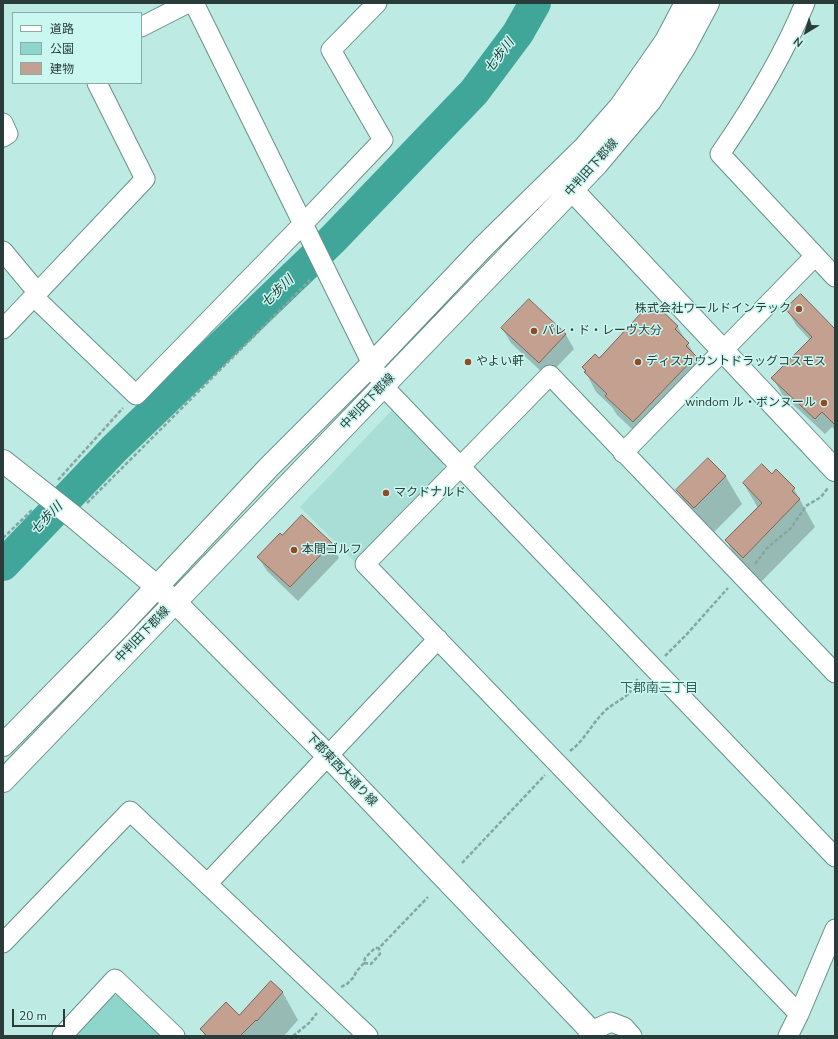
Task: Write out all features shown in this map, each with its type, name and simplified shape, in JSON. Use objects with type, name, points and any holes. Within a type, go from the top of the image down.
[{"type":"main road","name":"中判田下郡線","points":[[3,745],[157,587],[269,467],[372,364],[484,246],[585,147],[620,106],[666,41],[686,3]]},
{"type":"main road","name":"中判田下郡線","points":[[3,781],[597,164],[650,101],[684,48],[708,3]]},
{"type":"main road","points":[[557,175],[723,350],[833,476]]},
{"type":"main road","points":[[3,461],[45,494]]},
{"type":"main road","name":"下郡東西大通り線","points":[[45,494],[80,511],[157,587],[175,602],[328,756],[592,1034]]},
{"type":"street","points":[[142,26],[188,3]]},
{"type":"street","points":[[194,3],[383,386],[835,857]]},
{"type":"street","points":[[3,251],[36,295],[136,395],[305,228],[383,140],[331,50],[377,3]]},
{"type":"street","points":[[805,3],[793,33],[773,72],[745,118],[720,154],[835,277]]},
{"type":"street","points":[[3,329],[145,179],[98,84]]},
{"type":"street","points":[[3,123],[8,134],[3,137]]},
{"type":"street","points":[[623,453],[815,256]]},
{"type":"street","points":[[799,1014],[365,564],[550,374],[623,453],[835,673]]},
{"type":"street","points":[[207,884],[438,639]]},
{"type":"street","points":[[3,944],[130,812],[368,1036]]},
{"type":"street","points":[[788,1036],[799,1014],[835,929]]},
{"type":"street","points":[[62,1036],[115,979],[175,1036]]},
{"type":"street","points":[[592,1034],[611,1022],[624,1027],[632,1036]]},
{"type":"path","points":[[80,511],[323,264]]},
{"type":"path","points":[[3,538],[136,395]]},
{"type":"path","points":[[753,566],[767,548],[791,528],[806,506],[821,497],[833,476]]},
{"type":"path","points":[[660,660],[687,634],[732,584]]},
{"type":"path","points":[[566,753],[579,744],[606,710],[626,696],[633,689],[639,675]]},
{"type":"path","points":[[462,863],[546,775]]},
{"type":"path","points":[[338,990],[341,986],[347,984],[354,977],[356,972],[364,963],[365,958],[375,948],[379,948],[428,897]]},
{"type":"path","points":[[364,963],[371,964],[380,954],[379,948]]},
{"type":"path","points":[[293,1036],[297,1035],[309,1023],[320,1009]]},
{"type":"shaded area","points":[[393,409],[443,460],[444,472],[356,563],[300,507]]},
{"type":"green space","points":[[111,995],[120,995],[164,1036],[72,1036]]},
{"type":"building","points":[[801,294],[835,329],[835,425],[822,412],[815,419],[771,378],[812,337],[785,309]]},
{"type":"building","name":"パレ・ド・レーヴ大分","points":[[529,299],[566,334],[539,363],[501,328]]},
{"type":"building","name":"ディスカウントドラッグコスモス","points":[[650,304],[657,312],[660,309],[678,326],[675,329],[689,343],[686,346],[696,356],[633,422],[605,396],[607,394],[584,372],[586,371],[582,367],[595,354],[599,358]]},
{"type":"building","points":[[708,458],[726,476],[694,508],[676,490]]},
{"type":"building","points":[[762,464],[772,474],[776,469],[795,488],[792,491],[800,499],[743,558],[725,540],[762,503],[743,483]]},
{"type":"building","name":"本間ゴルフ","points":[[302,515],[332,543],[290,587],[257,557],[280,533],[282,535]]},
{"type":"building","points":[[271,981],[283,992],[257,1021],[256,1020],[240,1036],[207,1036],[200,1029],[226,1002],[239,1015]]},
{"type":"waterway","name":"七歩川","points":[[3,565],[114,449],[333,239],[474,92],[518,33],[535,3]]},
{"type":"place","name":"株式会社ワールドインテック","points":[[799,309]]},
{"type":"place","name":"パレ・ド・レーヴ大分","points":[[534,331]]},
{"type":"place","name":"やよい軒","points":[[468,362]]},
{"type":"place","name":"ディスカウントドラッグコスモス","points":[[638,362]]},
{"type":"place","name":"windom ル・ボンヌール","points":[[824,403]]},
{"type":"place","name":"マクドナルド","points":[[386,493]]},
{"type":"place","name":"本間ゴルフ","points":[[294,550]]},
{"type":"district","name":"下郡南三丁目","points":[[659,689]]}]
